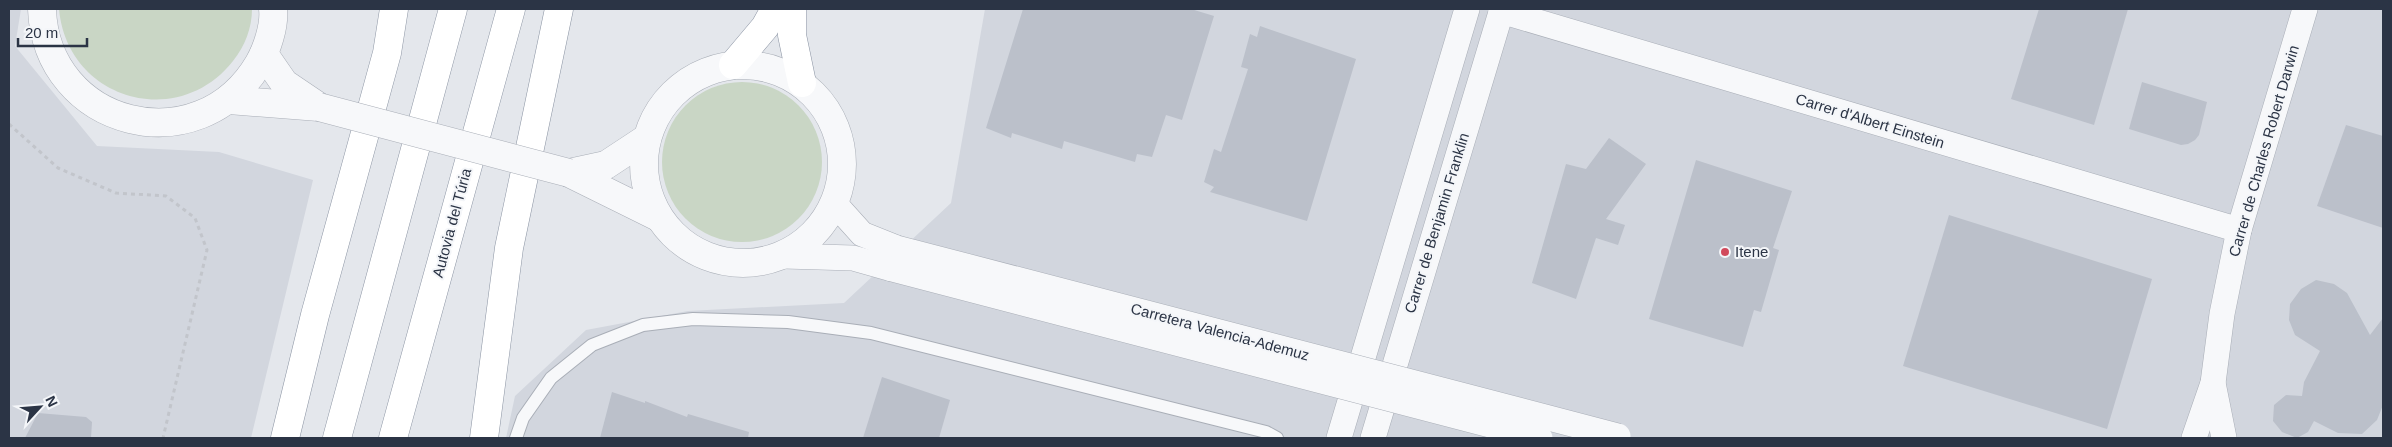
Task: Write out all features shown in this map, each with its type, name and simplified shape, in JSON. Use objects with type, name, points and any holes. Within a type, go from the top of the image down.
[{"type":"highway","points":[[285,438],[315,315],[387,53],[394,9]]},
{"type":"highway","points":[[387,53],[408,9]]},
{"type":"highway","points":[[337,438],[452,9]]},
{"type":"highway","name":"Autovia del Túria","points":[[393,438],[511,9]]},
{"type":"highway","points":[[484,438],[509,248],[559,9]]},
{"type":"highway","points":[[733,65],[765,27],[775,9]]},
{"type":"highway","points":[[792,9],[792,35],[802,84]]},
{"type":"street","points":[[37,15],[56,65],[81,96],[115,116],[155,124],[194,118],[229,100],[250,79],[264,54],[274,16],[273,9]]},
{"type":"street","points":[[1339,438],[1468,9]]},
{"type":"street","name":"Carrer de Charles Robert Darwin","points":[[2194,438],[2213,383],[2222,314],[2238,230],[2305,9]]},
{"type":"street","name":"Carrer d'Albert Einstein","points":[[1502,10],[2238,230]]},
{"type":"street","name":"Carrer de Benjamin Franklin","points":[[1373,438],[1502,10]]},
{"type":"street","points":[[264,54],[284,83],[319,107]]},
{"type":"street","points":[[733,65],[757,65],[781,72],[802,84],[826,108],[840,138],[843,172],[835,204],[822,226],[805,243],[784,256],[757,264],[728,263],[701,254],[677,239],[658,216],[648,192],[644,165],[647,138],[659,111],[679,88],[704,72],[733,65]]},
{"type":"street","points":[[229,100],[319,107],[569,173],[658,216]]},
{"type":"street","points":[[569,173],[606,164],[647,138]]},
{"type":"street","name":"Carretera Valencia-Ademuz","points":[[835,204],[862,234],[895,258],[1540,438]]},
{"type":"street","name":"Carretera Valencia-Ademuz","points":[[784,256],[895,258],[1622,437]]},
{"type":"street","name":"Carrer de Charles Robert Darwin","points":[[2213,383],[2224,438]]},
{"type":"lane","points":[[516,438],[523,418],[550,378],[592,345],[643,325],[693,319],[788,322],[871,333],[1266,432],[1277,438]]},
{"type":"path","points":[[9,124],[58,168],[116,193],[166,196],[195,218],[207,250],[172,392],[163,438]]},
{"type":"shaded area","points":[[9,9],[21,9],[15,46],[97,146],[219,152],[313,180],[251,438],[9,438]]},
{"type":"shaded area","points":[[985,9],[2383,9],[2383,438],[506,438],[515,396],[586,330],[688,311],[844,303],[951,203]]},
{"type":"green space","points":[[59,9],[252,9],[252,16],[247,36],[241,49],[233,61],[210,83],[183,95],[155,99],[128,95],[103,84],[82,65],[66,40]]},
{"type":"green space","points":[[734,82],[750,82],[773,88],[793,100],[804,111],[816,131],[822,154],[822,170],[816,193],[804,213],[793,224],[773,236],[750,242],[734,242],[711,236],[691,224],[680,213],[668,193],[662,170],[662,154],[668,131],[680,111],[691,100],[711,88]]},
{"type":"building","points":[[1023,9],[1191,9],[1214,16],[1182,120],[1166,115],[1152,157],[1137,154],[1135,162],[1064,141],[1062,149],[1012,133],[1011,138],[986,128]]},
{"type":"building","points":[[2039,9],[2128,9],[2094,125],[2011,99]]},
{"type":"building","points":[[1260,26],[1356,59],[1307,221],[1210,192],[1214,187],[1204,182],[1214,149],[1221,152],[1248,69],[1241,67],[1250,34],[1257,37]]},
{"type":"building","points":[[2142,82],[2207,102],[2199,135],[2195,140],[2181,145],[2129,129]]},
{"type":"building","points":[[2346,125],[2383,136],[2383,228],[2317,206]]},
{"type":"building","points":[[1609,138],[1646,164],[1606,219],[1625,225],[1618,245],[1596,238],[1576,299],[1532,283],[1566,164],[1586,169]]},
{"type":"building","points":[[1696,160],[1792,191],[1773,248],[1779,250],[1761,312],[1754,310],[1743,347],[1649,319]]},
{"type":"building","points":[[1949,215],[2152,279],[2107,429],[1903,366]]},
{"type":"building","points":[[2316,280],[2334,284],[2347,293],[2370,335],[2383,318],[2383,405],[2377,420],[2362,434],[2338,433],[2314,421],[2308,432],[2297,438],[2282,432],[2273,421],[2274,405],[2286,395],[2302,396],[2304,382],[2320,351],[2295,335],[2289,320],[2290,304],[2301,289]]},
{"type":"building","points":[[882,377],[950,400],[939,438],[863,438]]},
{"type":"building","points":[[612,392],[645,403],[645,401],[687,417],[688,414],[749,432],[748,438],[600,438]]},
{"type":"building","points":[[38,413],[86,417],[92,422],[91,438],[25,438]]},
{"type":"place","name":"Itene","points":[[1725,252]]}]
